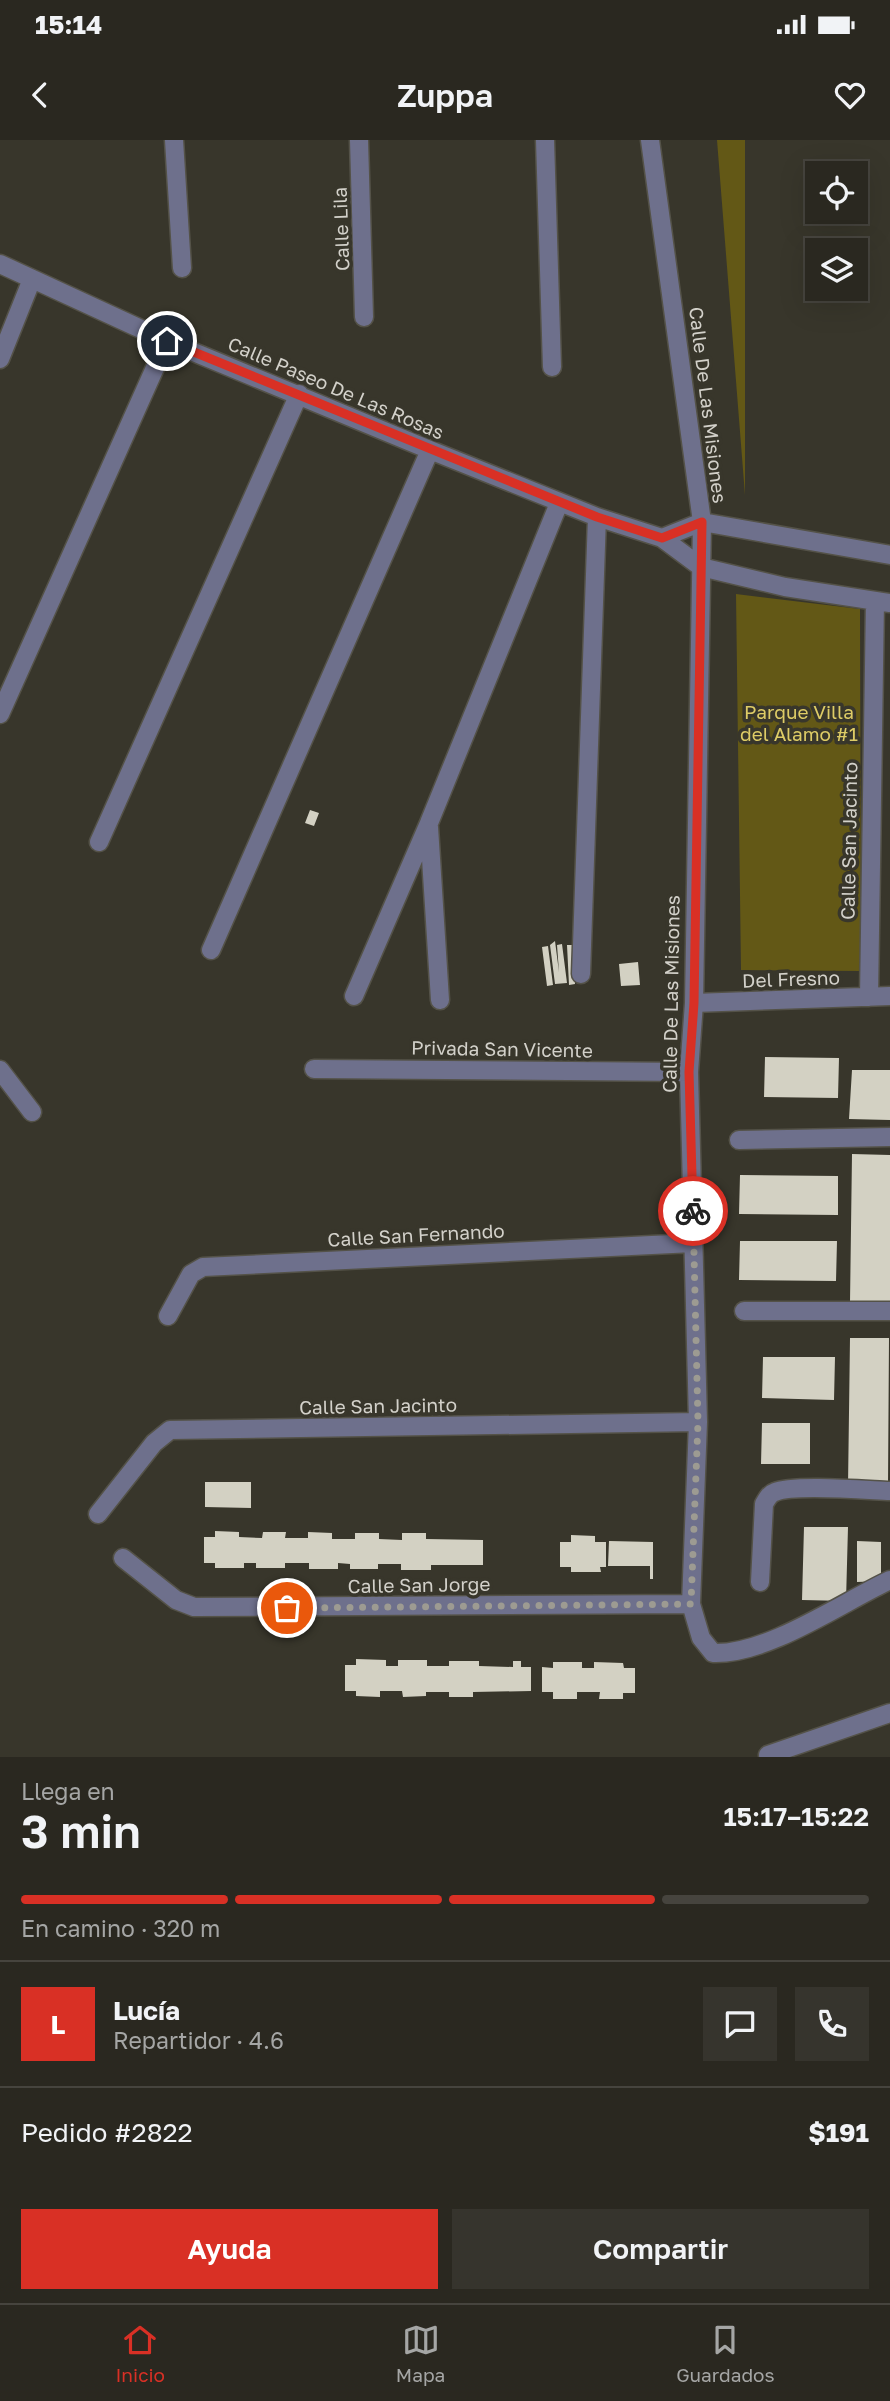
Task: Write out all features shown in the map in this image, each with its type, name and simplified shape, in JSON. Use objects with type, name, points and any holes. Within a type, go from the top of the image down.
[{"type":"street","points":[[174,140],[182,268]]},
{"type":"street","name":"Calle Lila","points":[[359,140],[365,317]]},
{"type":"street","points":[[545,140],[552,367]]},
{"type":"street","name":"Calle De Las Misiones","points":[[650,140],[702,522],[694,1003],[689,1072],[698,1422],[691,1604],[701,1638],[713,1653],[734,1654],[822,1617],[890,1580]]},
{"type":"street","name":"Calle Paseo De Las Rosas","points":[[0,264],[167,341],[430,450],[559,503],[662,538],[701,567],[785,587],[882,602]]},
{"type":"street","points":[[0,359],[32,279]]},
{"type":"street","points":[[0,714],[167,341]]},
{"type":"street","points":[[99,842],[299,394]]},
{"type":"street","points":[[211,950],[430,450]]},
{"type":"street","points":[[354,996],[429,823],[559,503]]},
{"type":"street","points":[[581,974],[597,517]]},
{"type":"street","points":[[662,538],[702,522],[890,555]]},
{"type":"street","name":"Calle San Jacinto","points":[[869,997],[882,602]]},
{"type":"street","points":[[429,823],[440,1000]]},
{"type":"street","name":"Del Fresno","points":[[694,1003],[890,996]]},
{"type":"street","name":"Privada San Vicente","points":[[314,1069],[689,1072]]},
{"type":"street","points":[[0,1070],[32,1112]]},
{"type":"street","points":[[739,1140],[890,1137]]},
{"type":"street","name":"Calle San Fernando","points":[[168,1316],[191,1274],[203,1267],[694,1243]]},
{"type":"street","points":[[744,1311],[890,1311]]},
{"type":"street","name":"Calle San Jacinto","points":[[98,1514],[154,1443],[170,1430],[698,1422]]},
{"type":"street","points":[[760,1582],[764,1504],[768,1496],[776,1491],[793,1490],[890,1491]]},
{"type":"street","name":"Calle San Jorge","points":[[123,1558],[176,1600],[194,1608],[691,1604]]},
{"type":"street","points":[[784,1754],[890,1713]]},
{"type":"green space","points":[[717,140],[745,140],[745,495]]},
{"type":"green space","name":"Parque Villa del Alamo #1","points":[[736,594],[860,609],[861,971],[741,970]]},
{"type":"building","points":[[310,810],[319,813],[314,826],[305,823]]},
{"type":"building","points":[[555,941],[559,972],[557,945],[562,944],[567,983],[555,984],[550,945]]},
{"type":"building","points":[[567,945],[572,945],[575,984],[569,985]]},
{"type":"building","points":[[548,946],[553,985],[547,986],[542,947]]},
{"type":"building","points":[[638,962],[640,985],[621,986],[619,964]]},
{"type":"building","points":[[765,1057],[839,1058],[838,1098],[764,1097]]},
{"type":"building","points":[[852,1070],[890,1070],[890,1120],[849,1119]]},
{"type":"building","points":[[852,1154],[890,1155],[890,1303],[850,1303]]},
{"type":"building","points":[[740,1175],[838,1176],[838,1215],[739,1214]]},
{"type":"building","points":[[740,1241],[837,1241],[836,1281],[739,1280]]},
{"type":"building","points":[[850,1338],[889,1338],[888,1485],[848,1486]]},
{"type":"building","points":[[763,1357],[835,1357],[834,1400],[762,1398]]},
{"type":"building","points":[[762,1423],[810,1423],[810,1464],[761,1464]]},
{"type":"building","points":[[205,1482],[251,1482],[251,1508],[205,1507]]},
{"type":"building","points":[[804,1527],[848,1527],[846,1601],[802,1600]]},
{"type":"building","points":[[215,1531],[239,1532],[239,1537],[262,1538],[263,1532],[286,1532],[285,1538],[308,1538],[308,1532],[332,1533],[332,1539],[355,1539],[355,1533],[379,1533],[379,1539],[402,1540],[402,1533],[426,1533],[426,1539],[483,1540],[483,1565],[431,1565],[431,1570],[401,1570],[401,1564],[378,1564],[378,1569],[350,1569],[350,1564],[338,1563],[338,1569],[309,1569],[309,1563],[285,1563],[285,1568],[256,1568],[256,1563],[244,1563],[244,1568],[215,1568],[215,1563],[204,1563],[204,1537],[215,1537]]},
{"type":"building","points":[[571,1535],[595,1536],[595,1542],[606,1542],[606,1567],[600,1567],[601,1572],[571,1572],[571,1567],[560,1567],[560,1542],[571,1542]]},
{"type":"building","points":[[609,1541],[653,1542],[653,1579],[650,1579],[650,1566],[608,1566]]},
{"type":"building","points":[[857,1541],[881,1542],[881,1581],[857,1582]]},
{"type":"building","points":[[356,1659],[386,1660],[386,1666],[398,1666],[398,1660],[427,1660],[427,1666],[449,1666],[449,1661],[479,1661],[479,1666],[513,1667],[513,1661],[521,1661],[521,1667],[531,1667],[531,1691],[473,1692],[473,1697],[449,1697],[449,1692],[426,1692],[426,1696],[403,1697],[402,1691],[380,1691],[380,1697],[356,1696],[356,1691],[345,1691],[345,1665],[356,1665]]},
{"type":"building","points":[[553,1662],[582,1662],[582,1668],[594,1668],[594,1662],[623,1663],[624,1668],[635,1668],[635,1693],[623,1693],[623,1699],[599,1699],[600,1692],[577,1692],[577,1699],[553,1699],[553,1692],[542,1692],[542,1667],[553,1668]]},
{"type":"way so far","points":[[287,1608],[691,1604],[698,1422],[693,1211]]},
{"type":"route","points":[[167,341],[597,517],[662,538],[702,522],[694,1003],[689,1072],[693,1211]]}]
